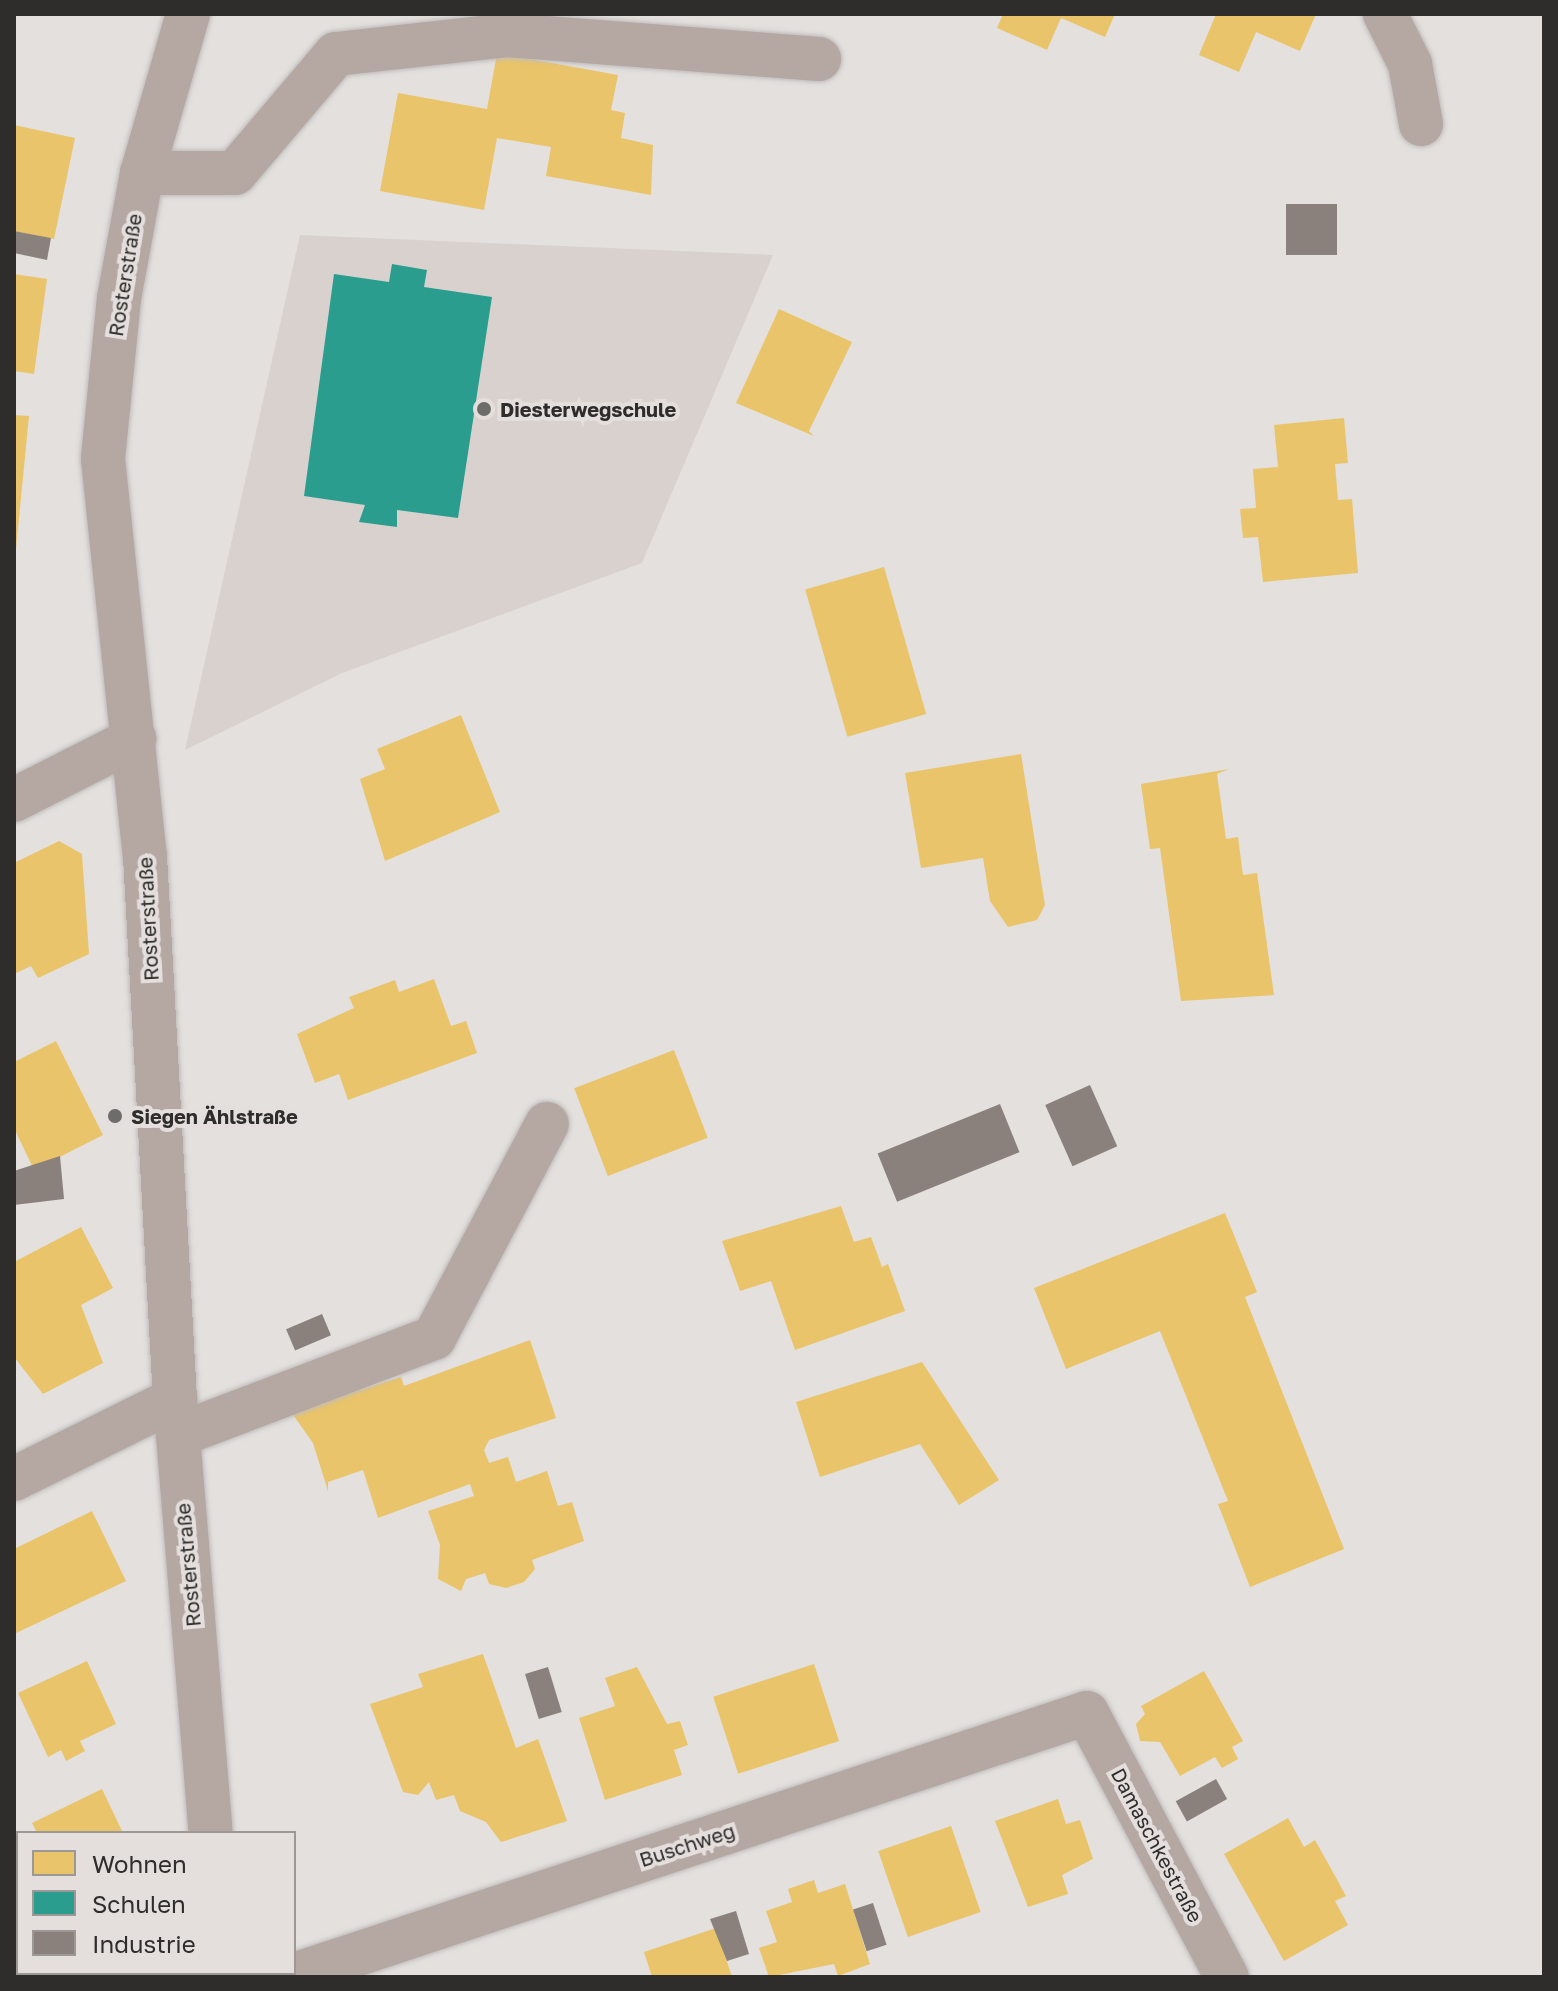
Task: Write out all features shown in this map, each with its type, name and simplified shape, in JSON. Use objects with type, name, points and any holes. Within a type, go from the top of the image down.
[{"type":"street","name":"Rosterstraße","points":[[188,14],[142,173],[119,298],[103,459],[134,739],[176,1417],[211,1831]]},
{"type":"street","points":[[1385,14],[1410,64],[1421,124]]},
{"type":"street","points":[[142,173],[235,173],[336,54],[507,35],[819,59]]},
{"type":"street","points":[[14,800],[134,739]]},
{"type":"street","points":[[14,1479],[176,1417],[434,1338],[547,1124]]},
{"type":"street","name":"Buschweg","points":[[296,1974],[1087,1713]]},
{"type":"street","name":"Damaschkestraße","points":[[1087,1713],[1227,1977]]},
{"type":"shaded area","name":"Diesterwegschule","points":[[300,235],[773,255],[642,563],[342,673],[185,750]]},
{"type":"building: Wohnen","points":[[1003,14],[1115,14],[1105,37],[1061,18],[1047,50],[997,28]]},
{"type":"building: Wohnen","points":[[1216,14],[1316,14],[1300,51],[1256,32],[1239,72],[1199,55]]},
{"type":"building: Wohnen","points":[[497,53],[618,75],[611,110],[625,113],[621,138],[653,145],[651,195],[546,176],[551,147],[497,138],[484,210],[380,191],[398,93],[487,109]]},
{"type":"building: Wohnen","points":[[14,125],[75,138],[54,239],[14,231]]},
{"type":"building: Wohnen","points":[[14,274],[47,279],[34,374],[14,371]]},
{"type":"building: Wohnen","points":[[779,309],[852,342],[809,431],[814,436],[736,403]]},
{"type":"building: Wohnen","points":[[14,415],[29,416],[16,549],[14,549]]},
{"type":"building: Wohnen","points":[[1344,418],[1348,463],[1335,464],[1338,500],[1352,499],[1358,573],[1263,582],[1258,537],[1243,538],[1240,509],[1256,508],[1253,469],[1278,467],[1274,425]]},
{"type":"building: Wohnen","points":[[884,567],[926,714],[847,737],[805,590]]},
{"type":"building: Wohnen","points":[[461,715],[500,812],[385,861],[360,779],[385,769],[377,749]]},
{"type":"building: Wohnen","points":[[1021,754],[1045,905],[1037,920],[1008,927],[990,901],[983,858],[921,868],[905,773]]},
{"type":"building: Wohnen","points":[[1229,769],[1217,774],[1226,839],[1238,837],[1243,875],[1257,873],[1274,995],[1181,1001],[1160,848],[1150,849],[1141,784]]},
{"type":"building: Wohnen","points":[[59,841],[82,854],[89,954],[38,978],[31,966],[14,974],[14,863]]},
{"type":"building: Wohnen","points":[[434,979],[451,1026],[466,1021],[477,1053],[348,1100],[339,1074],[315,1083],[297,1034],[354,1008],[349,997],[395,980],[399,992]]},
{"type":"building: Wohnen","points":[[56,1041],[103,1135],[34,1170],[14,1128],[14,1062]]},
{"type":"building: Wohnen","points":[[674,1050],[708,1138],[608,1176],[574,1088]]},
{"type":"building: Wohnen","points":[[841,1206],[854,1242],[871,1237],[882,1267],[888,1264],[905,1311],[795,1350],[771,1281],[740,1291],[722,1241]]},
{"type":"building: Wohnen","points":[[1225,1213],[1257,1292],[1245,1297],[1344,1549],[1250,1587],[1218,1504],[1228,1501],[1160,1331],[1066,1369],[1034,1288]]},
{"type":"building: Wohnen","points":[[81,1227],[113,1288],[81,1305],[103,1363],[43,1394],[14,1357],[14,1262]]},
{"type":"building: Wohnen","points":[[530,1340],[556,1418],[489,1440],[484,1450],[489,1463],[508,1457],[516,1482],[547,1471],[558,1506],[572,1502],[584,1541],[532,1560],[535,1569],[524,1582],[506,1588],[489,1584],[485,1573],[466,1579],[461,1591],[438,1579],[440,1545],[428,1511],[474,1496],[470,1484],[378,1518],[363,1470],[328,1482],[328,1491],[313,1443],[291,1412],[401,1377],[404,1386]]},
{"type":"building: Wohnen","points":[[922,1362],[999,1480],[959,1505],[920,1444],[820,1477],[796,1402]]},
{"type":"building: Wohnen","points":[[92,1511],[126,1581],[14,1634],[14,1549]]},
{"type":"building: Wohnen","points":[[483,1654],[516,1748],[538,1739],[567,1821],[501,1842],[486,1822],[460,1811],[454,1795],[436,1800],[429,1782],[418,1795],[403,1792],[370,1704],[423,1687],[418,1674]]},
{"type":"building: Wohnen","points":[[87,1661],[116,1724],[80,1741],[85,1751],[66,1761],[61,1750],[48,1757],[18,1693]]},
{"type":"building: Wohnen","points":[[814,1664],[839,1741],[738,1774],[713,1697]]},
{"type":"building: Wohnen","points":[[637,1667],[667,1724],[680,1721],[688,1745],[674,1750],[682,1775],[605,1800],[579,1718],[615,1706],[605,1678]]},
{"type":"building: Wohnen","points":[[1204,1671],[1243,1741],[1232,1747],[1238,1759],[1222,1768],[1215,1757],[1180,1776],[1160,1742],[1140,1741],[1136,1724],[1145,1714],[1141,1706]]},
{"type":"building: Wohnen","points":[[102,1789],[122,1831],[36,1831],[32,1823]]},
{"type":"building: Wohnen","points":[[1058,1799],[1066,1824],[1080,1820],[1093,1859],[1062,1875],[1068,1894],[1028,1907],[995,1821]]},
{"type":"building: Wohnen","points":[[1288,1818],[1304,1847],[1315,1840],[1346,1896],[1335,1901],[1348,1925],[1284,1961],[1224,1854]]},
{"type":"building: Wohnen","points":[[951,1826],[981,1912],[908,1937],[878,1851]]},
{"type":"building: Wohnen","points":[[814,1880],[818,1893],[845,1884],[870,1964],[838,1976],[834,1964],[769,1977],[759,1948],[777,1942],[766,1911],[792,1902],[788,1889]]},
{"type":"building: Wohnen","points":[[716,1928],[732,1977],[652,1977],[644,1952]]},
{"type":"building: Wohnen","points":[[19,1975],[153,1977],[20,1977]]},
{"type":"building: Schulen","points":[[392,264],[427,270],[424,287],[492,297],[458,518],[397,510],[397,527],[359,522],[365,505],[304,496],[334,274],[389,282]]},
{"type":"building: Industrie","points":[[1286,204],[1337,204],[1337,255],[1286,255]]},
{"type":"building: Industrie","points":[[14,231],[51,238],[47,260],[14,253]]},
{"type":"building: Industrie","points":[[1090,1085],[1117,1146],[1072,1166],[1045,1105]]},
{"type":"building: Industrie","points":[[1000,1104],[1019,1152],[897,1202],[878,1153]]},
{"type":"building: Industrie","points":[[60,1156],[64,1199],[14,1205],[14,1171]]},
{"type":"building: Industrie","points":[[322,1314],[331,1335],[295,1350],[286,1329]]},
{"type":"building: Industrie","points":[[548,1667],[562,1712],[539,1719],[525,1674]]},
{"type":"building: Industrie","points":[[1216,1779],[1227,1799],[1187,1821],[1176,1801]]},
{"type":"building: Industrie","points":[[873,1903],[887,1945],[867,1951],[853,1909]]},
{"type":"building: Industrie","points":[[736,1911],[749,1954],[727,1961],[710,1919]]},
{"type":"place","name":"Diesterwegschule","points":[[484,409]]},
{"type":"place","name":"Siegen Ählstraße","points":[[115,1116]]}]
